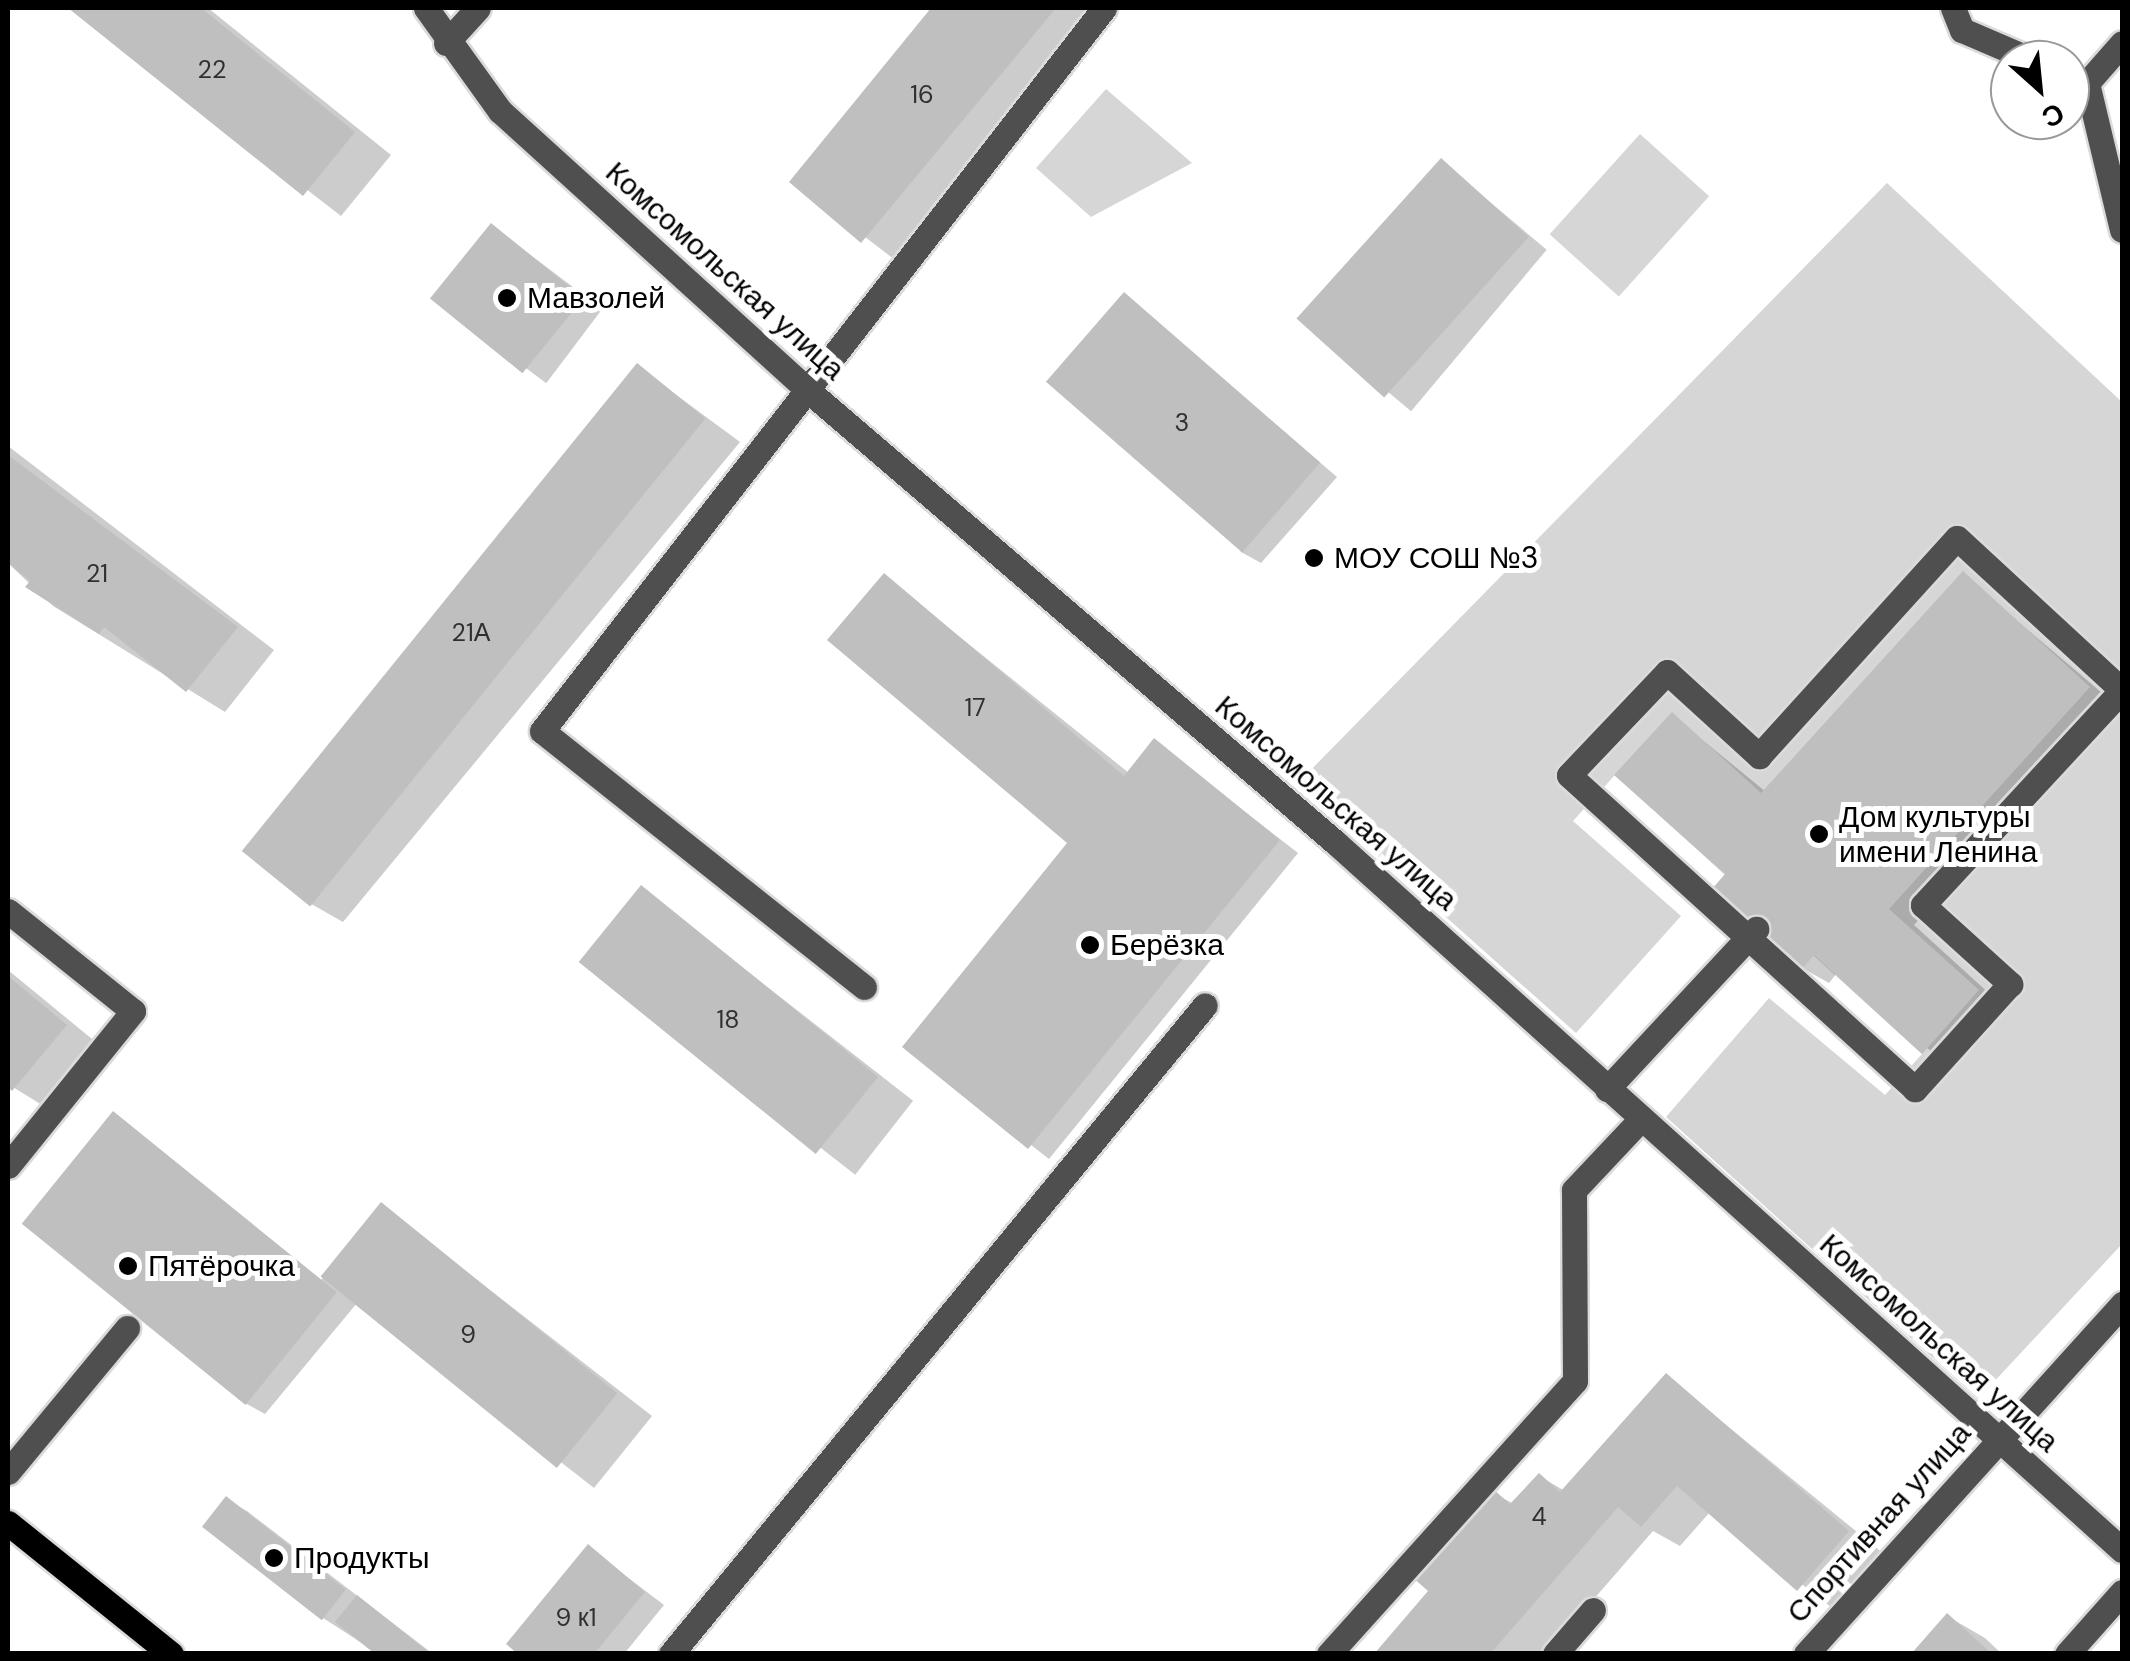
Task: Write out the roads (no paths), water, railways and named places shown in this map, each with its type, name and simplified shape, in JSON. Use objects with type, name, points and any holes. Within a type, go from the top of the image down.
[{"type":"main road","points":[[8,1523],[171,1654]]},
{"type":"street","name":"Комсомольская улица","points":[[426,8],[446,43],[500,111],[804,388],[1336,843],[2122,1550]]},
{"type":"street","points":[[446,43],[478,8]]},
{"type":"street","points":[[864,987],[542,731],[804,388],[1104,8]]},
{"type":"street","points":[[1953,8],[1962,30],[1990,42]]},
{"type":"street","points":[[2090,70],[2122,43]]},
{"type":"street","points":[[2090,121],[2122,230]]},
{"type":"street","points":[[1957,538],[2122,690],[1924,905],[2010,984],[1915,1088],[1752,934],[1569,776],[1667,672],[1759,756],[1957,538]]},
{"type":"street","points":[[8,910],[133,1011],[8,1166]]},
{"type":"street","points":[[1607,1090],[1752,934]]},
{"type":"street","points":[[671,1654],[1206,1005]]},
{"type":"street","points":[[1328,1654],[1575,1381],[1574,1190],[1640,1120]]},
{"type":"street","name":"Спортивная улица","points":[[1806,1654],[2122,1304]]},
{"type":"street","points":[[8,1472],[127,1328]]},
{"type":"street","points":[[2067,1654],[2122,1592]]},
{"type":"street","points":[[1554,1654],[1593,1610]]},
{"type":"place","name":"Мавзолей","points":[[507,298]]},
{"type":"place","name":"МОУ СОШ №3","points":[[1314,558]]},
{"type":"place","name":"Дом культуры имени Ленина","points":[[1819,834]]},
{"type":"place","name":"Берёзка","points":[[1090,945]]},
{"type":"place","name":"Пятёрочка","points":[[128,1266]]},
{"type":"place","name":"Продукты","points":[[274,1558]]}]
